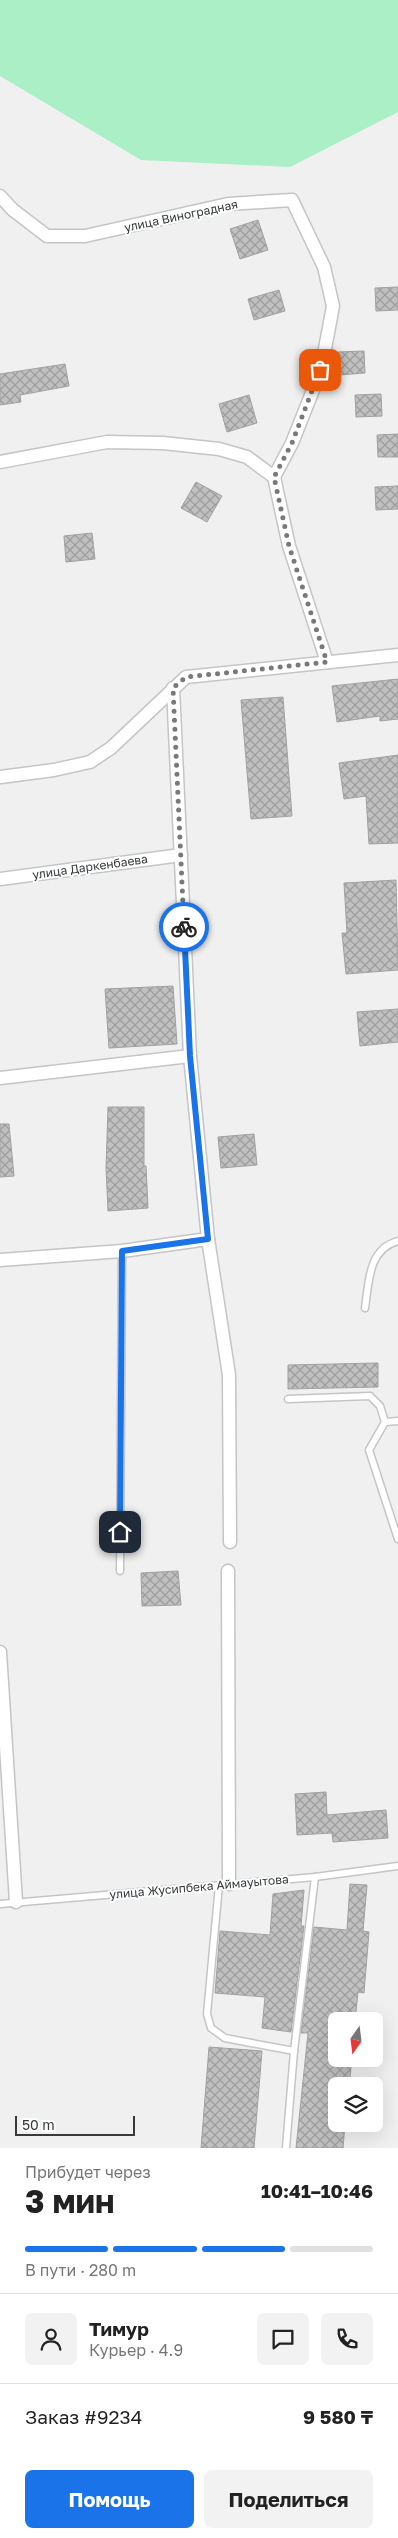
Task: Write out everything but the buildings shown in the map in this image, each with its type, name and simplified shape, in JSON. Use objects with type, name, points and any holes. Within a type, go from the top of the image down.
[{"type":"street","name":"улица Виноградная","points":[[0,196],[13,210],[47,236],[85,236],[228,204],[292,200],[324,267],[333,306],[320,370],[292,443],[274,477]]},
{"type":"street","points":[[0,462],[107,442],[163,443],[219,449],[247,458],[274,477],[289,546],[327,662]]},
{"type":"street","points":[[0,777],[54,770],[90,762],[111,748],[186,677],[398,655]]},
{"type":"street","points":[[173,688],[190,1056],[208,1239],[229,1375],[230,1542]]},
{"type":"street","name":"улица Даркенбаева","points":[[0,879],[181,855]]},
{"type":"street","points":[[0,1078],[190,1056]]},
{"type":"street","points":[[0,1260],[122,1251],[208,1239]]},
{"type":"street","points":[[224,1885],[228,1571]]},
{"type":"street","points":[[0,1652],[4,1761],[16,1902]]},
{"type":"lane","points":[[365,1308],[373,1258],[389,1243],[398,1241]]},
{"type":"lane","points":[[120,1571],[122,1251]]},
{"type":"lane","points":[[288,1399],[370,1396],[380,1406],[385,1422],[369,1450],[398,1539]]},
{"type":"lane","points":[[385,1422],[398,1422]]},
{"type":"lane","name":"улица Жусипбека Аймауытова","points":[[0,1904],[315,1877],[398,1866]]},
{"type":"lane","points":[[286,2148],[294,2051],[315,1877]]},
{"type":"lane","points":[[224,1885],[207,2014],[211,2028],[225,2038],[294,2051]]},
{"type":"green space","points":[[0,0],[398,0],[398,112],[290,167],[141,160],[0,76]]},
{"type":"way so far","points":[[184,927],[173,688],[186,677],[327,662],[289,546],[274,477],[292,443],[320,370]]},
{"type":"route","points":[[120,1532],[122,1251],[208,1239],[190,1056],[184,927]]}]
